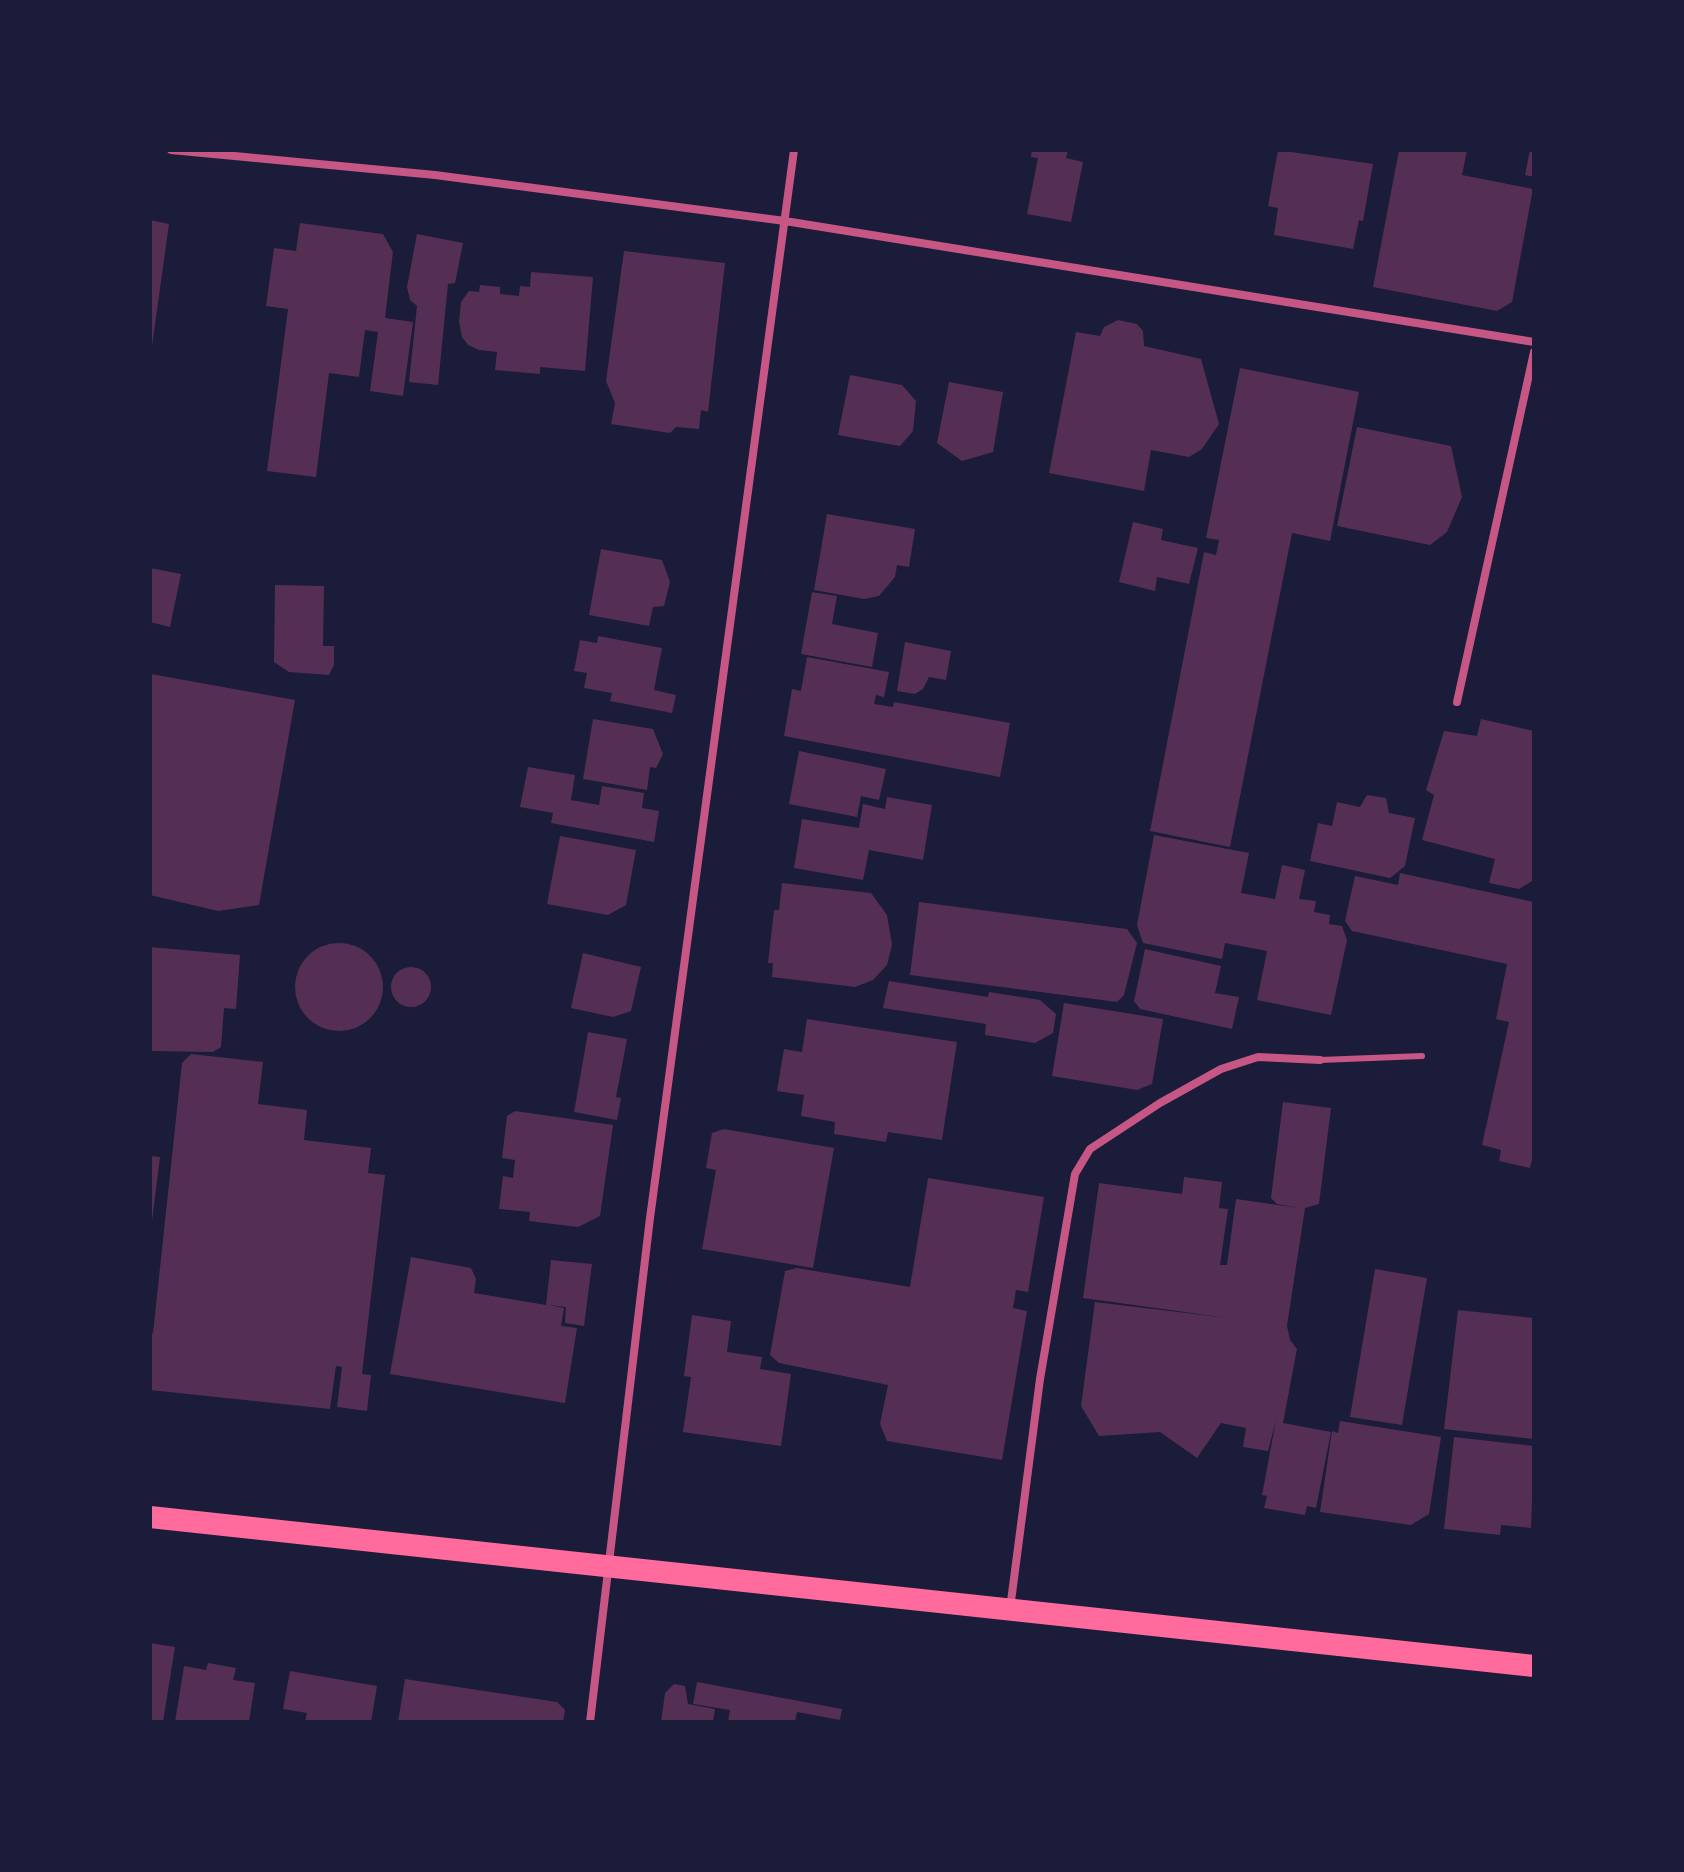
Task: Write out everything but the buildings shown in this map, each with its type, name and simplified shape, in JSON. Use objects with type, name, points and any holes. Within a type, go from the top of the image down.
[{"type":"highway","points":[[150,1517],[1534,1666]]},
{"type":"street","points":[[171,150],[435,175],[785,221],[1534,342]]},
{"type":"street","points":[[590,1722],[652,1202],[794,150]]},
{"type":"street","points":[[1457,702],[1534,352]]},
{"type":"street","points":[[1010,1610],[1040,1379],[1075,1174],[1090,1149],[1160,1103],[1221,1069],[1258,1057],[1320,1060]]},
{"type":"lane","points":[[1320,1060],[1422,1056]]}]
